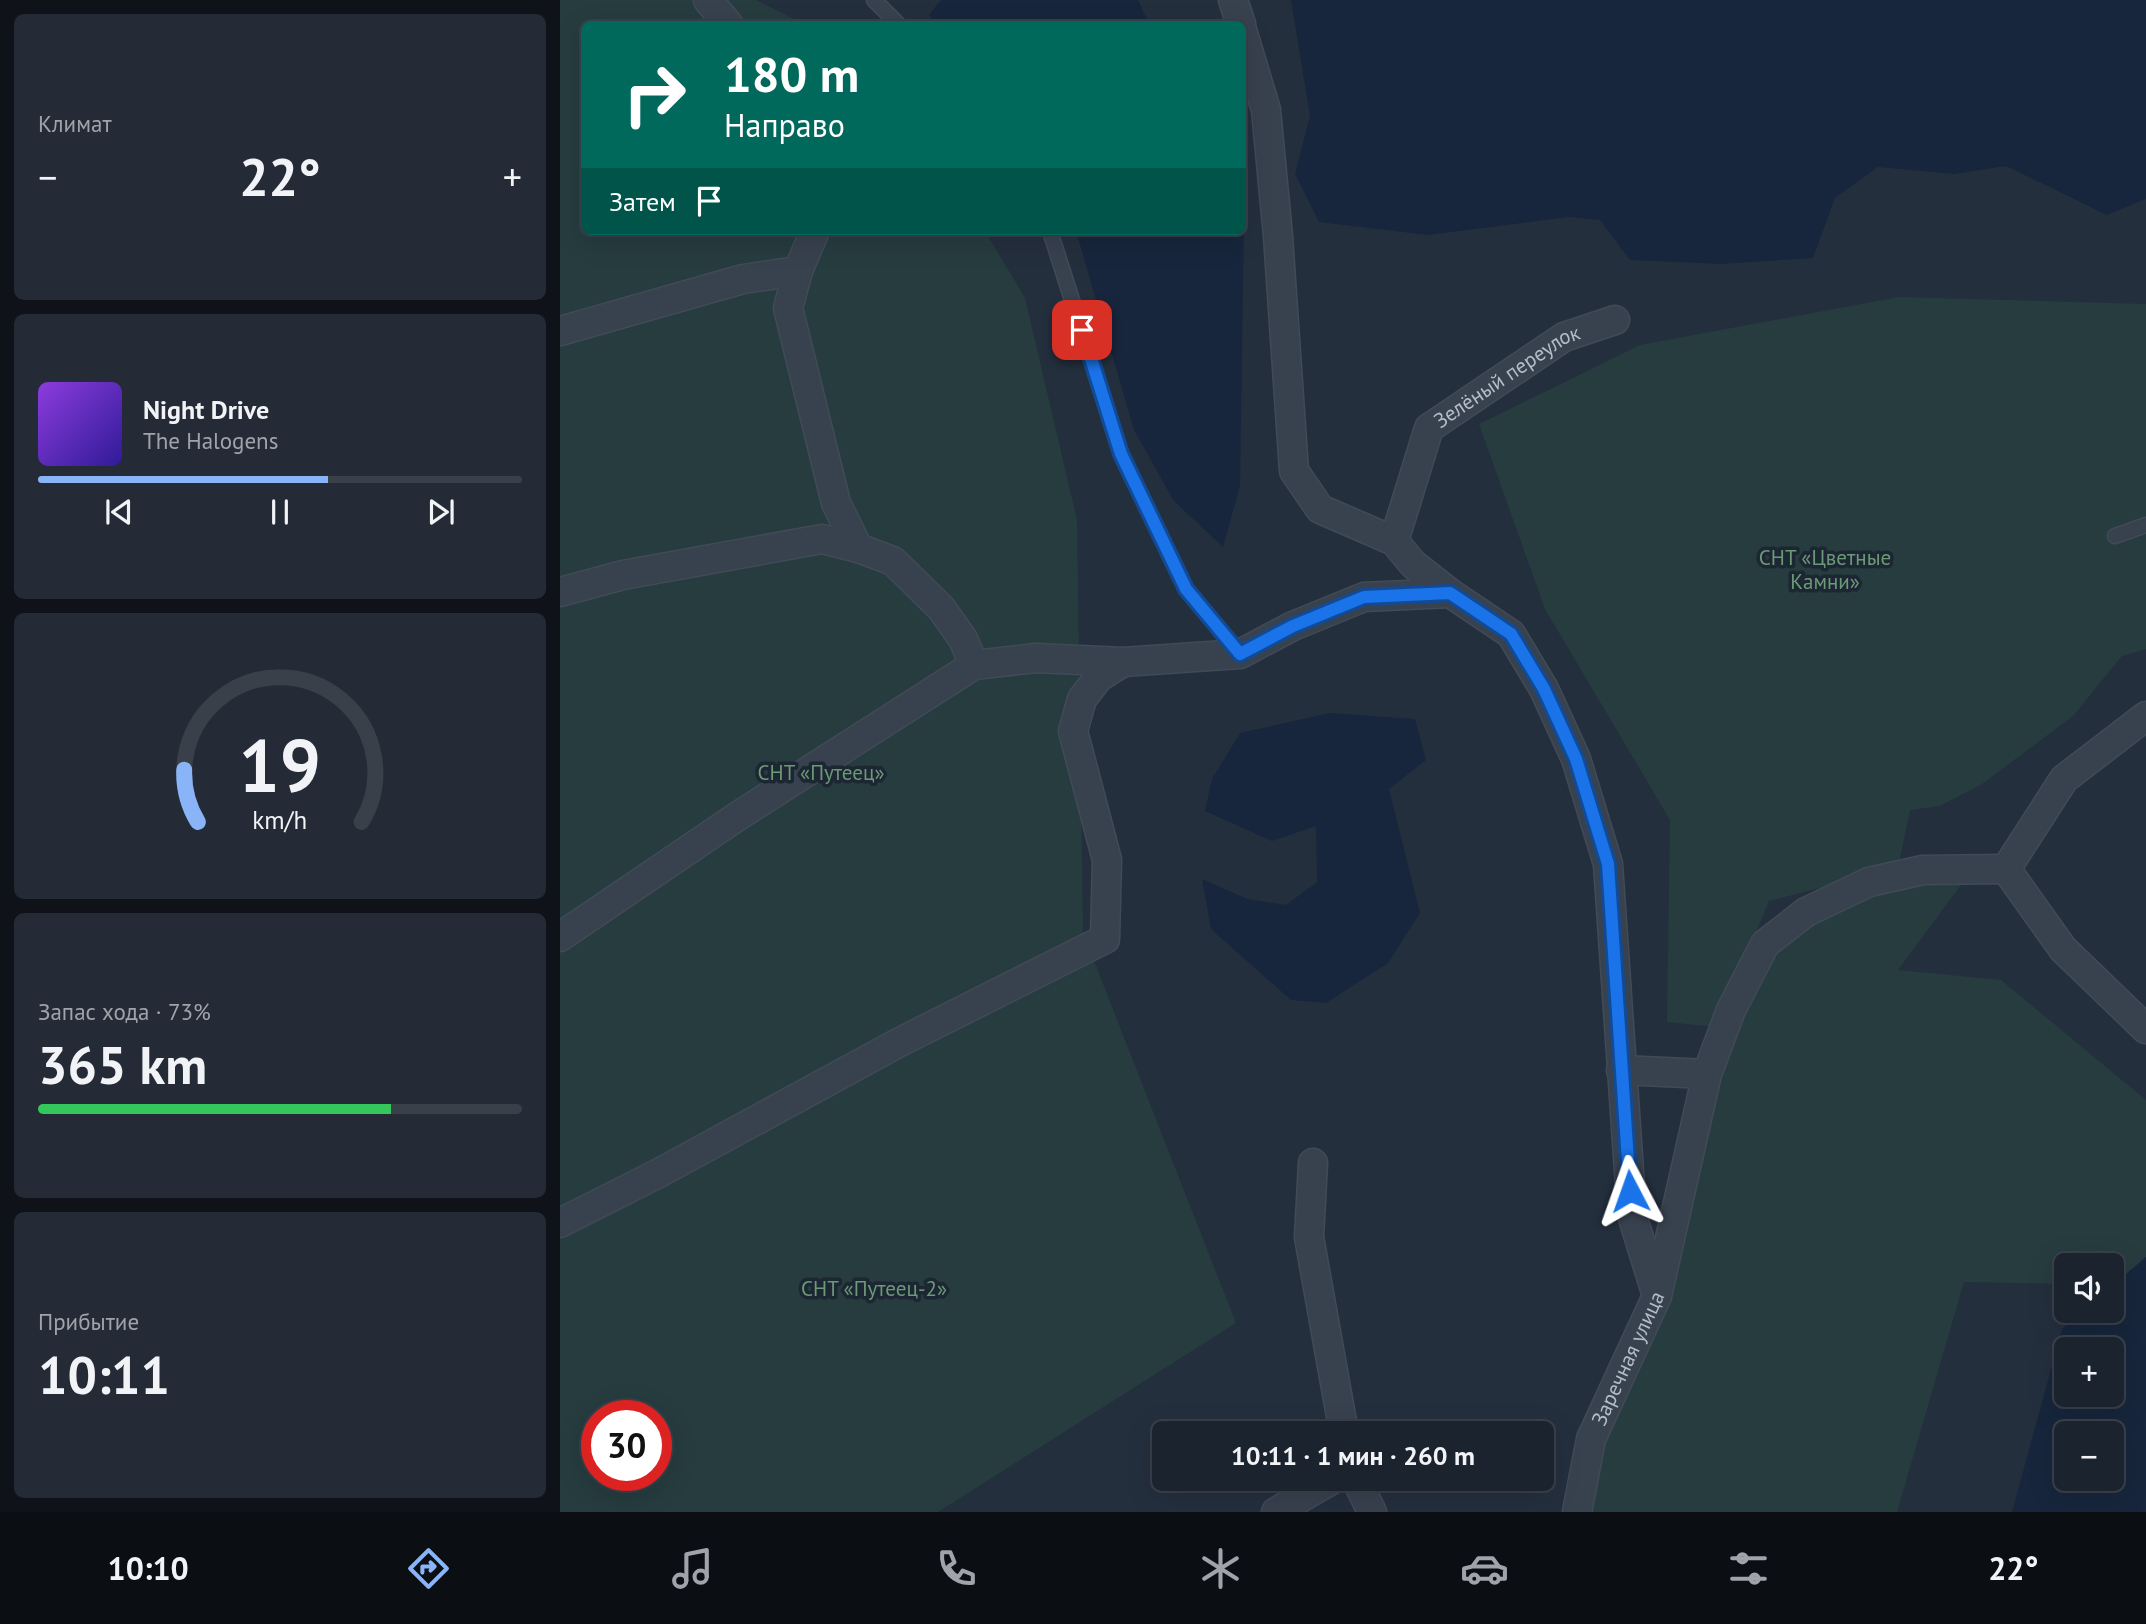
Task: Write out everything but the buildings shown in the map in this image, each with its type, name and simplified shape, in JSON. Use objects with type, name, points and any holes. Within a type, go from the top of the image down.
[{"type":"street","points":[[708,0],[726,21]]},
{"type":"street","points":[[1233,0],[1240,21]]},
{"type":"street","points":[[1246,43],[1266,110],[1278,236],[1294,471],[1320,509],[1394,541],[1413,564],[1450,593]]},
{"type":"street","points":[[813,235],[798,271],[788,307],[836,503],[858,548]]},
{"type":"street","points":[[560,331],[743,279],[798,271]]},
{"type":"street","name":"Зелёный переулок","points":[[1394,541],[1429,428],[1564,337],[1615,320]]},
{"type":"street","points":[[560,592],[622,575],[822,539],[893,561],[941,608],[962,639],[974,665]]},
{"type":"street","points":[[560,937],[738,816],[974,665],[1037,658],[1123,662],[1240,654],[1293,626],[1364,597],[1450,593]]},
{"type":"street","name":"Заречная улица","points":[[1450,593],[1511,634],[1544,689],[1576,759],[1608,864],[1632,1215],[1657,1296],[1591,1439],[1577,1512]]},
{"type":"street","points":[[560,1223],[659,1173],[900,1042],[1105,939],[1107,860],[1073,731],[1082,699],[1099,677],[1123,662]]},
{"type":"street","points":[[2006,869],[2064,779],[2146,716]]},
{"type":"street","points":[[2006,869],[2063,949],[2146,1029]]},
{"type":"street","points":[[1657,1296],[1707,1073],[1731,1010],[1765,944],[1806,912],[1869,882],[1923,870],[2006,869]]},
{"type":"street","points":[[1621,1070],[1707,1073]]},
{"type":"street","points":[[1313,1163],[1309,1237],[1342,1421]]},
{"type":"street","points":[[1276,1512],[1313,1491]]},
{"type":"street","points":[[1362,1491],[1372,1512]]},
{"type":"lane","points":[[874,0],[895,21]]},
{"type":"lane","points":[[1051,235],[1121,454],[1186,589],[1240,654]]},
{"type":"lane","points":[[2115,536],[2146,525]]},
{"type":"green space","name":"СНТ «Путеец»","points":[[560,0],[756,0],[798,21],[581,21],[581,235],[987,235],[1025,298],[1077,520],[1083,933],[1236,1323],[938,1512],[560,1512]]},
{"type":"green space","name":"СНТ «Цветные Камни»","points":[[1899,297],[2146,304],[2146,649],[2122,656],[2073,716],[1982,784],[1940,806],[1910,810],[1898,868],[1769,901],[1717,1027],[1667,1022],[1670,820],[1545,609],[1479,424],[1640,345]]},
{"type":"green space","points":[[1972,870],[1898,970],[2001,980],[2146,1100],[2146,1257],[2124,1276],[2124,1253],[2054,1253],[2054,1284],[1964,1282],[1897,1512],[1577,1512],[1657,1296],[1731,1010],[1806,912]]},
{"type":"water","points":[[941,0],[1138,0],[1148,21],[934,21],[929,15]]},
{"type":"water","points":[[1291,0],[2146,0],[2146,199],[2107,215],[2006,166],[1954,174],[1878,167],[1835,198],[1813,258],[1721,264],[1630,260],[1600,220],[1568,217],[1428,235],[1319,222],[1295,174],[1310,116]]},
{"type":"water","points":[[1077,235],[1244,235],[1240,486],[1223,547],[1174,501],[1134,430]]},
{"type":"water","points":[[1330,713],[1415,719],[1426,760],[1389,789],[1420,913],[1388,963],[1326,1003],[1291,1000],[1211,929],[1202,879],[1247,899],[1286,905],[1317,882],[1316,826],[1272,841],[1205,811],[1212,779],[1240,733]]},
{"type":"water","points":[[2146,1257],[2146,1512],[2012,1512],[2054,1358],[2054,1407],[2124,1407],[2124,1337],[2060,1337],[2062,1329],[2069,1323],[2124,1323],[2124,1276]]},
{"type":"route","points":[[1082,330],[1121,454],[1186,589],[1240,654],[1293,626],[1364,597],[1450,593],[1511,634],[1544,689],[1576,759],[1608,864],[1630,1191]]},
{"type":"park label","name":"СНТ «Путеец-2»","points":[[874,1289]]}]
